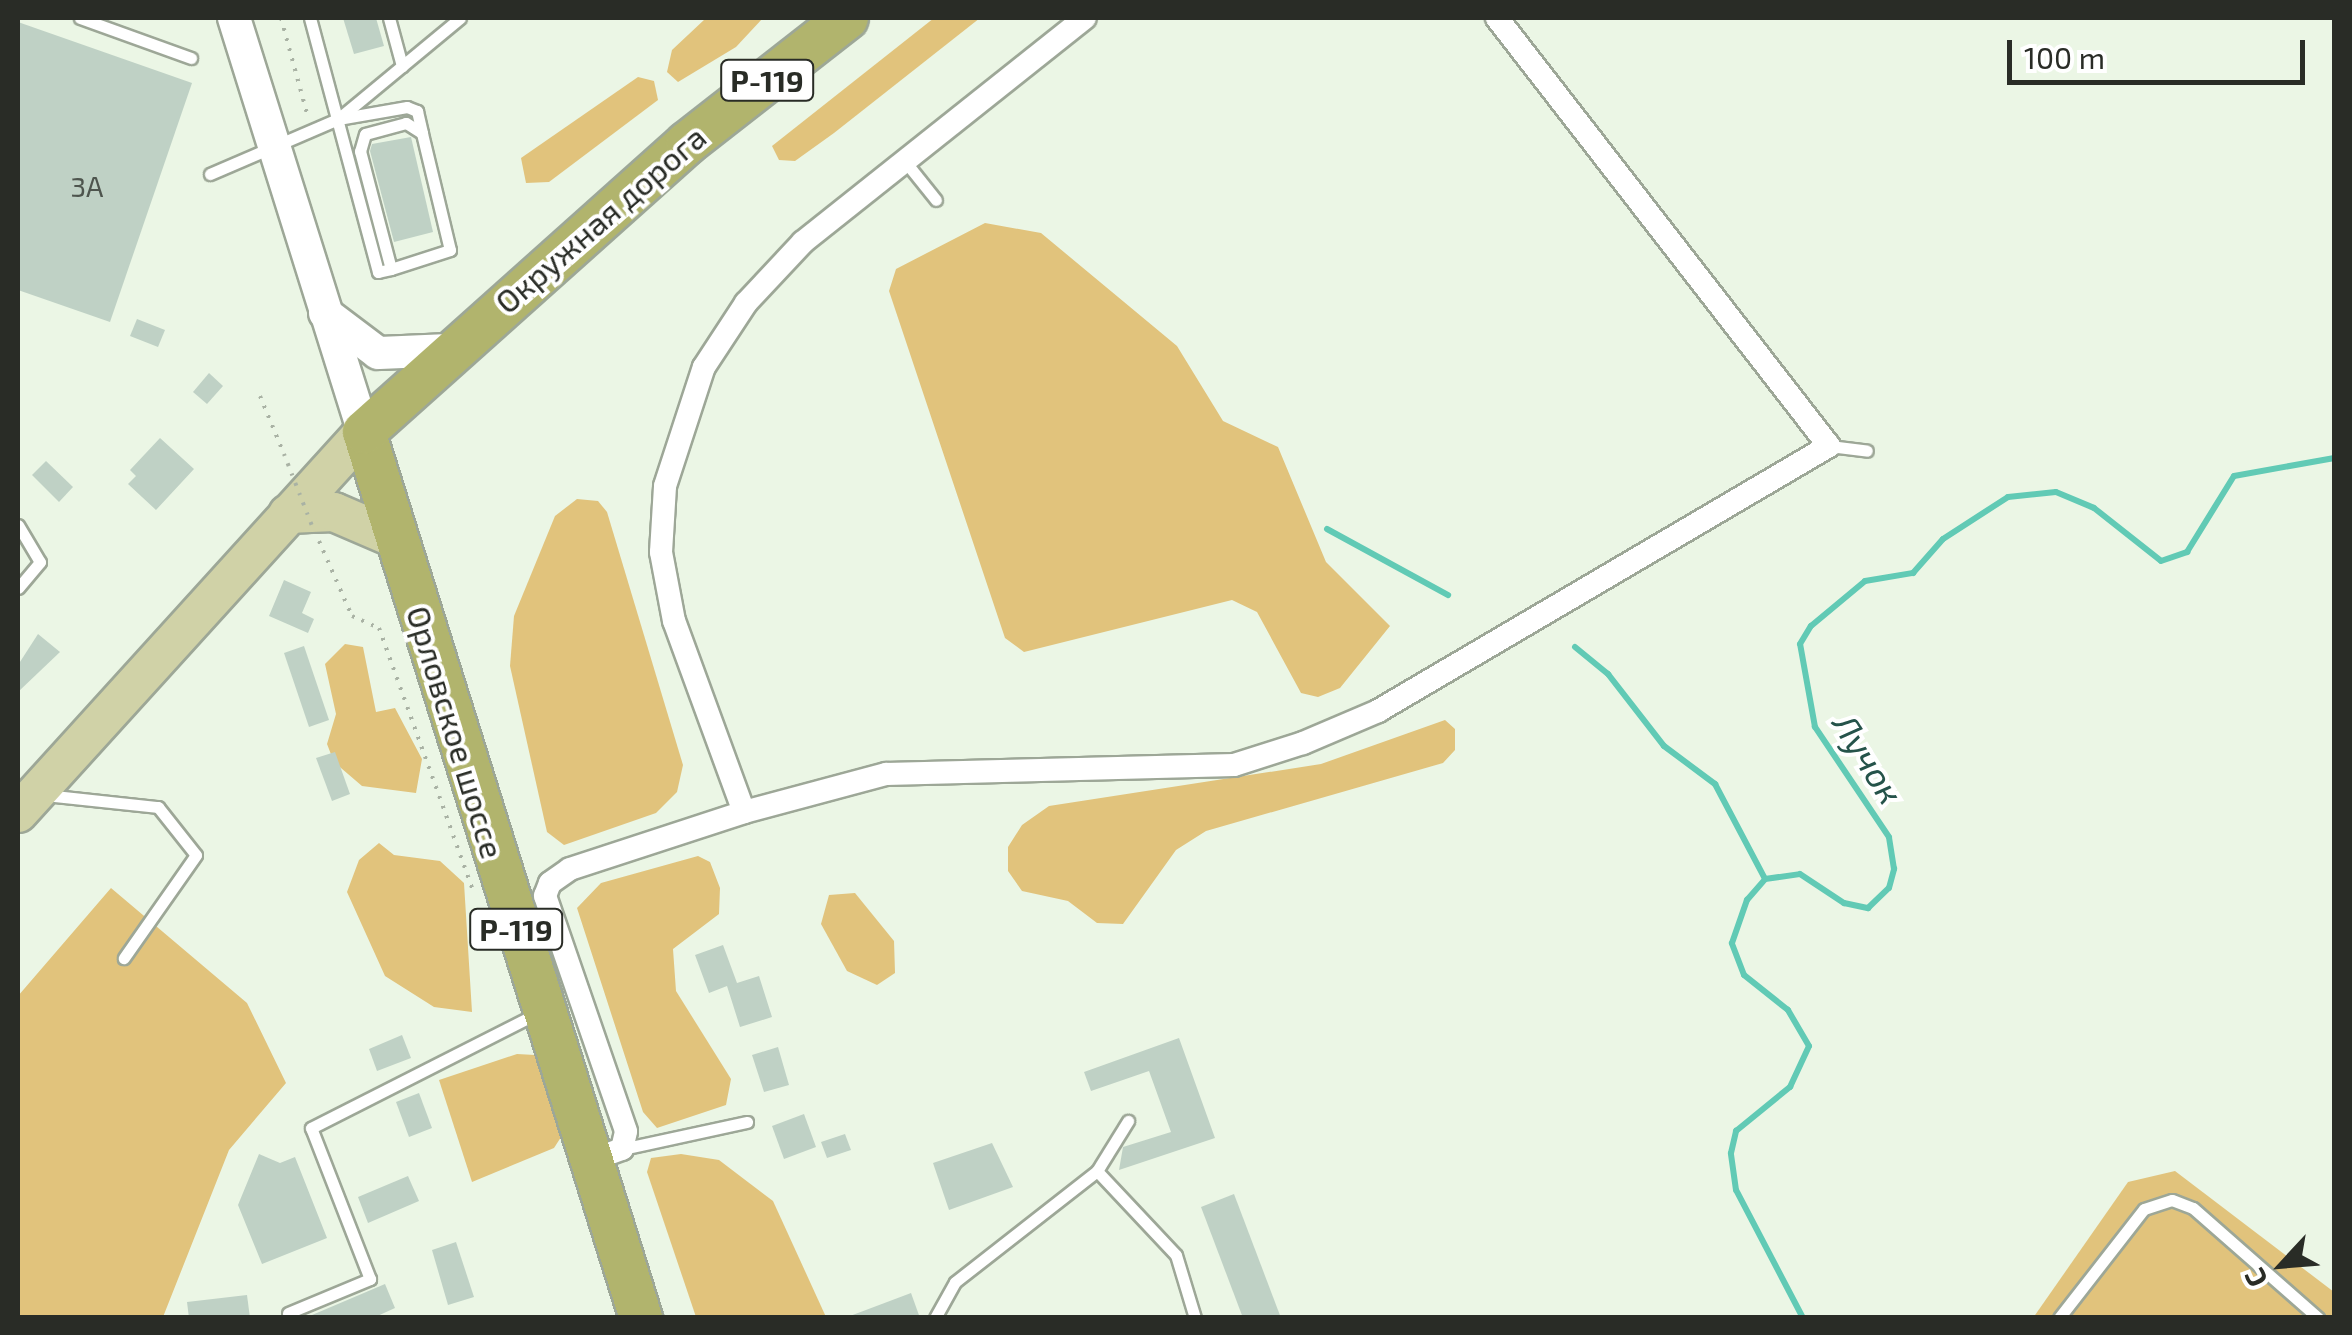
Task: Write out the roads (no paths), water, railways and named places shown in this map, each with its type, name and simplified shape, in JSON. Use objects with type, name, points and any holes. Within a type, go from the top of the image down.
[{"type":"highway","name":"Окружная дорога","points":[[364,432],[450,350],[687,142],[846,18]]},
{"type":"highway","name":"Орловское шоссе","points":[[364,432],[541,1012],[606,1155],[641,1318]]},
{"type":"main road","points":[[27,803],[300,520],[364,432],[271,152],[234,18]]},
{"type":"main road","points":[[325,313],[378,352],[450,350]]},
{"type":"main road","points":[[300,520],[334,512],[396,539]]},
{"type":"street","points":[[744,812],[674,622],[661,552],[672,456],[704,367],[746,304],[803,242],[1085,18]]},
{"type":"street","points":[[606,1155],[626,1131],[545,896],[570,869],[744,812],[886,774],[1234,765],[1303,743],[1378,711],[1829,446],[1497,18]]},
{"type":"lane","points":[[80,18],[192,58]]},
{"type":"lane","points":[[310,18],[378,272],[450,250],[417,111],[407,107],[338,119]]},
{"type":"lane","points":[[389,18],[402,66]]},
{"type":"lane","points":[[210,174],[271,152],[338,119],[460,18]]},
{"type":"lane","points":[[390,269],[360,151],[365,134],[406,123],[422,133]]},
{"type":"lane","points":[[904,160],[936,200]]},
{"type":"lane","points":[[1829,446],[1867,452]]},
{"type":"lane","points":[[18,525],[40,562],[18,588]]},
{"type":"lane","points":[[27,803],[158,807],[196,855],[124,958]]},
{"type":"lane","points":[[288,1313],[370,1279],[310,1128],[541,1012]]},
{"type":"lane","points":[[935,1318],[955,1282],[1097,1170],[1128,1121]]},
{"type":"lane","points":[[606,1155],[747,1122]]},
{"type":"lane","points":[[1097,1170],[1176,1256],[1195,1318]]},
{"type":"lane","points":[[2059,1318],[2144,1209],[2172,1200],[2193,1208],[2318,1318]]},
{"type":"waterway","name":"Лучок","points":[[1803,1318],[1736,1190],[1731,1153],[1736,1131],[1790,1087],[1809,1046],[1788,1010],[1744,975],[1732,943],[1747,900],[1765,879],[1800,874],[1844,903],[1868,908],[1889,888],[1894,869],[1889,837],[1815,727],[1800,644],[1811,626],[1865,581],[1913,573],[1943,539],[2008,497],[2056,492],[2094,508],[2161,561],[2187,552],[2234,476],[2334,458]]},
{"type":"waterway","points":[[1327,529],[1448,595]]},
{"type":"waterway","points":[[1575,647],[1608,674],[1664,746],[1715,784],[1765,879]]}]
